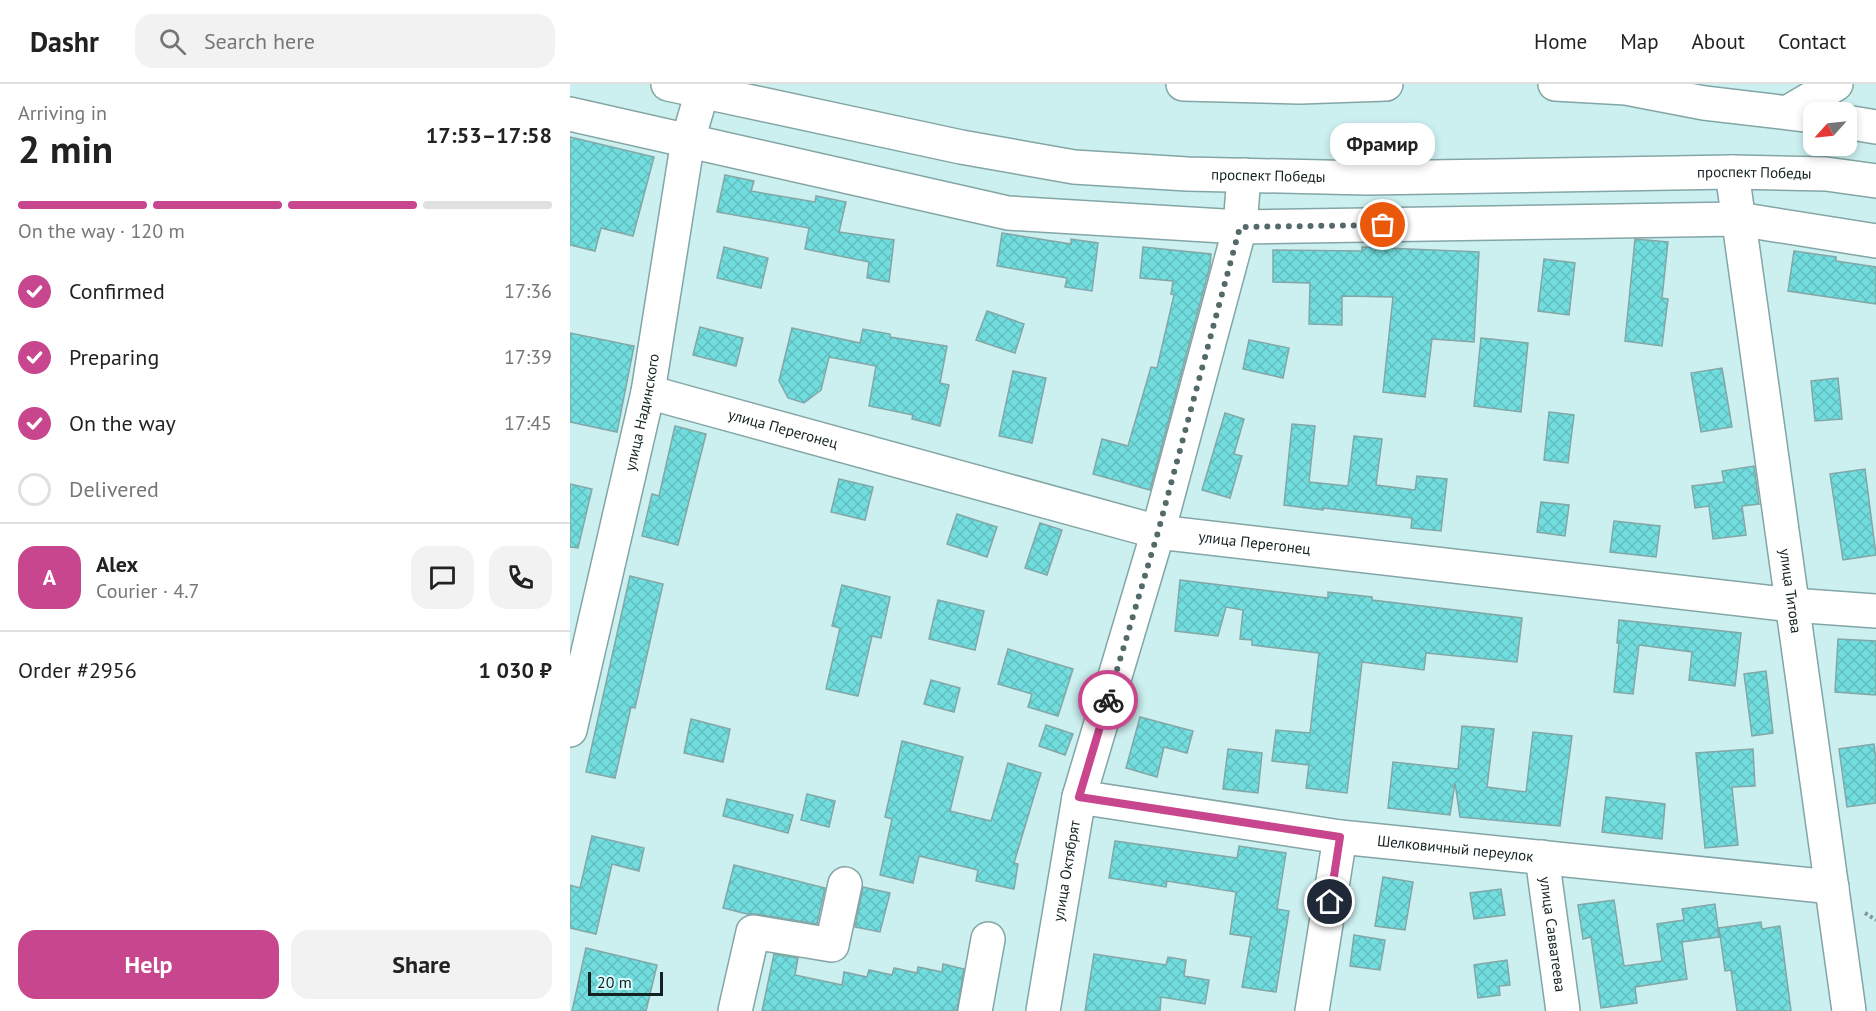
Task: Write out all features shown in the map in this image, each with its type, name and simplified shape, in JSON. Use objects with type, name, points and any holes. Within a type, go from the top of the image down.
[{"type":"street","name":"проспект Победы","points":[[668,84],[961,147],[1074,167],[1187,174],[1367,178],[1732,172],[1826,174],[1876,181]]},
{"type":"street","points":[[1183,84],[1300,87],[1386,84]]},
{"type":"street","points":[[1555,84],[1626,88],[1704,103],[1802,114],[1836,84]]},
{"type":"street","name":"улица Надинского","points":[[570,730],[648,392],[688,140],[702,92]]},
{"type":"street","points":[[570,114],[1008,213],[1240,227],[1738,219],[1876,241]]},
{"type":"street","points":[[1857,124],[1876,127]]},
{"type":"street","name":"улица Титова","points":[[1732,172],[1849,1011]]},
{"type":"street","name":"улица Октябрят","points":[[1043,1011],[1079,797],[1158,532],[1240,227],[1244,175]]},
{"type":"street","name":"улица Перегонец","points":[[648,392],[1158,532],[1792,605],[1876,611]]},
{"type":"street","name":"Шелковичный переулок","points":[[1079,797],[1340,837],[1832,887]]},
{"type":"street","points":[[1312,1011],[1340,837]]},
{"type":"street","name":"улица Савватеева","points":[[1542,857],[1563,1011]]},
{"type":"street","points":[[735,1011],[753,932],[832,945],[845,884]]},
{"type":"street","points":[[975,1011],[988,939]]},
{"type":"building","points":[[570,137],[654,157],[633,236],[601,228],[595,251],[570,245]]},
{"type":"building","points":[[725,175],[754,181],[751,191],[815,202],[816,196],[846,202],[839,232],[894,240],[889,282],[867,278],[869,262],[805,249],[809,228],[717,212]]},
{"type":"building","points":[[1002,233],[1071,244],[1071,239],[1098,243],[1092,291],[1065,287],[1067,278],[997,266]]},
{"type":"building","points":[[1635,239],[1668,242],[1662,298],[1668,299],[1662,346],[1625,341]]},
{"type":"building","points":[[724,247],[768,258],[761,288],[717,278]]},
{"type":"building","points":[[1143,247],[1211,254],[1210,266],[1150,490],[1093,474],[1102,439],[1128,446],[1151,367],[1157,368],[1174,295],[1171,294],[1173,281],[1140,278]]},
{"type":"building","points":[[1362,247],[1479,252],[1474,342],[1432,339],[1425,397],[1383,392],[1393,297],[1342,296],[1342,325],[1309,324],[1310,283],[1273,282],[1273,250],[1362,251]]},
{"type":"building","points":[[1794,251],[1836,257],[1836,261],[1876,267],[1876,304],[1788,291]]},
{"type":"building","points":[[1544,259],[1575,263],[1569,315],[1538,311]]},
{"type":"building","points":[[987,311],[1024,324],[1015,353],[976,340]]},
{"type":"building","points":[[700,327],[743,338],[736,366],[693,355]]},
{"type":"building","points":[[792,328],[860,343],[863,329],[890,334],[890,337],[947,346],[940,383],[949,385],[940,426],[912,419],[913,415],[869,406],[876,366],[829,357],[821,390],[804,403],[788,398],[779,381]]},
{"type":"building","points":[[570,333],[634,346],[617,432],[570,422]]},
{"type":"building","points":[[1481,338],[1528,343],[1521,412],[1474,406]]},
{"type":"building","points":[[1249,340],[1289,348],[1283,378],[1243,369]]},
{"type":"building","points":[[1722,368],[1732,427],[1701,432],[1691,373]]},
{"type":"building","points":[[1013,371],[1046,378],[1032,443],[999,436]]},
{"type":"building","points":[[1838,378],[1842,419],[1815,421],[1811,381]]},
{"type":"building","points":[[1549,412],[1574,415],[1568,463],[1544,460]]},
{"type":"building","points":[[1225,413],[1244,419],[1234,454],[1242,456],[1230,498],[1202,490]]},
{"type":"building","points":[[1292,424],[1315,426],[1309,482],[1348,486],[1354,436],[1382,439],[1376,485],[1415,490],[1417,476],[1447,479],[1441,531],[1411,528],[1412,518],[1284,505]]},
{"type":"building","points":[[675,426],[706,434],[678,545],[642,536],[652,494],[659,496]]},
{"type":"building","points":[[1754,466],[1759,504],[1742,506],[1746,535],[1713,539],[1709,506],[1695,508],[1692,486],[1724,482],[1722,471]]},
{"type":"building","points":[[1865,469],[1876,555],[1843,560],[1830,474]]},
{"type":"building","points":[[839,479],[873,487],[865,520],[831,512]]},
{"type":"building","points":[[570,484],[592,489],[578,548],[570,547]]},
{"type":"building","points":[[1541,502],[1569,505],[1565,536],[1537,532]]},
{"type":"building","points":[[957,514],[997,527],[987,557],[947,544]]},
{"type":"building","points":[[1614,521],[1660,526],[1656,557],[1610,552]]},
{"type":"building","points":[[1040,523],[1062,530],[1047,575],[1025,568]]},
{"type":"building","points":[[630,576],[663,584],[635,708],[631,707],[615,778],[586,772]]},
{"type":"building","points":[[1180,580],[1328,598],[1328,592],[1372,597],[1372,600],[1522,618],[1517,662],[1426,653],[1424,670],[1362,662],[1347,793],[1306,788],[1309,765],[1272,761],[1276,730],[1310,733],[1319,653],[1252,645],[1252,640],[1240,639],[1243,610],[1226,607],[1218,636],[1175,631]]},
{"type":"building","points":[[842,585],[890,597],[881,638],[872,636],[858,696],[826,689],[840,628],[832,626]]},
{"type":"building","points":[[938,600],[984,611],[975,650],[929,639]]},
{"type":"building","points":[[1619,620],[1741,633],[1735,686],[1689,680],[1692,652],[1639,645],[1633,694],[1614,692]]},
{"type":"building","points":[[1838,639],[1876,641],[1876,695],[1835,692]]},
{"type":"building","points":[[1008,649],[1073,669],[1058,716],[1028,707],[1032,694],[998,684]]},
{"type":"building","points":[[1766,671],[1773,733],[1752,736],[1744,674]]},
{"type":"building","points":[[931,680],[960,688],[954,712],[924,704]]},
{"type":"building","points":[[1140,717],[1193,731],[1187,753],[1164,747],[1157,777],[1126,768]]},
{"type":"building","points":[[691,719],[730,729],[723,762],[684,753]]},
{"type":"building","points":[[1046,725],[1073,734],[1065,755],[1039,746]]},
{"type":"building","points":[[1462,726],[1494,729],[1487,787],[1526,792],[1533,732],[1572,736],[1560,826],[1460,817],[1455,783],[1450,815],[1388,808],[1393,762],[1458,769]]},
{"type":"building","points":[[902,741],[963,757],[950,811],[991,821],[1008,763],[1041,773],[1014,863],[1018,864],[1014,889],[976,881],[978,870],[919,856],[913,883],[880,875],[892,819],[885,817]]},
{"type":"building","points":[[1874,744],[1876,803],[1847,807],[1839,749]]},
{"type":"building","points":[[1228,749],[1262,753],[1258,793],[1223,789]]},
{"type":"building","points":[[1753,749],[1755,786],[1732,787],[1738,845],[1705,848],[1696,753]]},
{"type":"building","points":[[807,794],[835,801],[829,827],[801,820]]},
{"type":"building","points":[[1606,797],[1665,804],[1662,839],[1602,832]]},
{"type":"building","points":[[727,799],[793,815],[788,833],[723,816]]},
{"type":"building","points":[[592,836],[644,848],[639,871],[612,864],[596,934],[570,928],[570,885],[580,888]]},
{"type":"building","points":[[1115,841],[1237,858],[1239,846],[1286,853],[1277,909],[1289,911],[1276,992],[1242,987],[1251,937],[1230,934],[1236,892],[1167,881],[1166,887],[1109,878]]},
{"type":"building","points":[[734,865],[825,888],[817,924],[747,914],[723,908]]},
{"type":"building","points":[[1383,877],[1413,882],[1405,930],[1375,926]]},
{"type":"building","points":[[863,887],[890,893],[880,932],[855,927]]},
{"type":"building","points":[[1501,889],[1505,915],[1474,919],[1470,893]]},
{"type":"building","points":[[1614,900],[1624,966],[1662,961],[1657,924],[1684,920],[1682,909],[1715,904],[1719,937],[1682,942],[1687,979],[1635,987],[1637,1003],[1601,1008],[1591,937],[1583,939],[1578,905]]},
{"type":"building","points":[[1761,922],[1762,929],[1780,926],[1791,1011],[1737,1011],[1731,970],[1725,971],[1719,928]]},
{"type":"building","points":[[1354,935],[1385,940],[1380,970],[1350,966]]},
{"type":"building","points":[[586,948],[657,965],[646,1011],[572,1011]]},
{"type":"building","points":[[774,954],[798,958],[795,975],[842,985],[844,972],[867,977],[869,970],[892,975],[894,968],[917,973],[918,967],[942,972],[943,964],[964,969],[957,1011],[762,1011]]},
{"type":"building","points":[[1094,954],[1166,965],[1168,957],[1186,960],[1184,976],[1209,980],[1205,1004],[1161,997],[1160,1011],[1085,1011]]},
{"type":"building","points":[[1507,960],[1510,985],[1499,986],[1500,995],[1478,998],[1474,965]]},
{"type":"way so far","points":[[1108,700],[1158,532],[1240,227],[1383,225]]},
{"type":"place","name":"Фрамир","points":[[1383,225]]},
{"type":"route","points":[[1108,700],[1079,797],[1340,837],[1330,902]]}]
